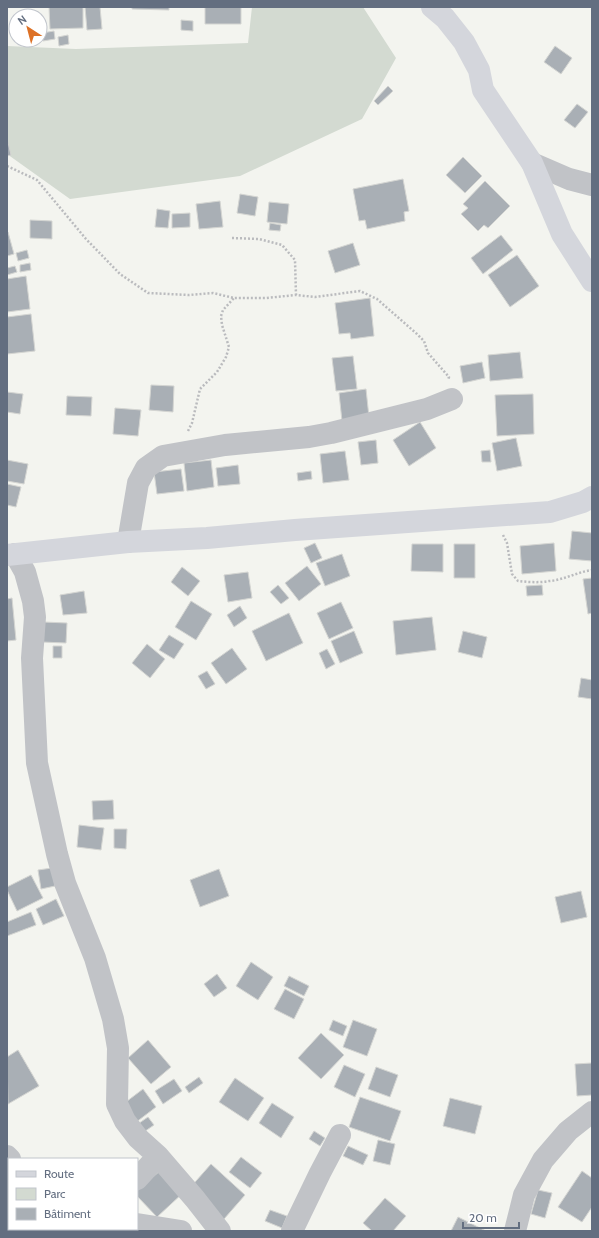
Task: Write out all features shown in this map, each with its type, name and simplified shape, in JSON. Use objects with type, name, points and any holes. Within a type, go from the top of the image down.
[{"type":"main road","points":[[432,7],[445,18],[464,42],[479,70],[483,90],[532,163],[562,234],[592,281]]},
{"type":"main road","points":[[11,555],[128,542],[206,538],[550,512],[583,502],[592,497]]},
{"type":"street","points":[[532,163],[569,179],[592,185]]},
{"type":"street","points":[[128,542],[138,482],[146,468],[163,456],[225,445],[309,437],[331,433],[427,409],[452,399]]},
{"type":"street","points":[[11,555],[26,572],[35,616],[32,658],[37,763],[65,884],[101,976],[114,1019],[118,1048],[117,1104],[125,1121],[138,1138],[158,1156],[220,1231]]},
{"type":"street","points":[[515,1231],[524,1195],[544,1160],[568,1131],[592,1112]]},
{"type":"street","points":[[292,1231],[340,1135]]},
{"type":"street","points":[[138,1179],[158,1156]]},
{"type":"street","points":[[138,1224],[181,1231]]},
{"type":"path","points":[[7,166],[37,180],[86,239],[120,274],[148,293],[189,295],[213,293],[234,298],[266,298],[296,294],[315,297],[360,291],[377,299],[404,321],[424,341],[428,353],[449,377],[446,386],[452,399]]},
{"type":"path","points":[[232,238],[259,240],[282,245],[295,260],[296,294]]},
{"type":"path","points":[[188,433],[192,423],[200,389],[217,372],[226,357],[229,347],[220,316],[223,310],[234,298]]},
{"type":"path","points":[[495,516],[507,543],[512,574],[518,582],[549,582],[568,578],[585,571],[592,570]]},
{"type":"green space","points":[[252,7],[363,7],[396,58],[362,119],[240,176],[70,199],[7,154],[7,46],[8,48],[76,49],[248,43]]},
{"type":"building","points":[[49,7],[83,7],[83,28],[50,29]]},
{"type":"building","points":[[85,7],[100,7],[102,29],[87,30]]},
{"type":"building","points":[[132,7],[169,7],[169,10],[132,9]]},
{"type":"building","points":[[205,7],[241,7],[241,24],[205,24]]},
{"type":"building","points":[[181,20],[193,21],[193,31],[181,30]]},
{"type":"building","points":[[54,31],[55,39],[48,40],[48,32]]},
{"type":"building","points":[[68,35],[69,44],[59,46],[58,37]]},
{"type":"building","points":[[555,46],[572,58],[561,74],[544,62]]},
{"type":"building","points":[[388,86],[393,91],[378,105],[374,101]]},
{"type":"building","points":[[577,104],[588,112],[575,128],[564,120]]},
{"type":"building","points":[[7,138],[11,155],[7,156]]},
{"type":"building","points":[[463,157],[482,176],[465,193],[446,175]]},
{"type":"building","points":[[403,179],[409,211],[404,212],[405,221],[367,229],[365,220],[359,221],[353,189]]},
{"type":"building","points":[[485,181],[510,206],[488,228],[484,225],[478,231],[461,214],[468,208],[463,204]]},
{"type":"building","points":[[240,194],[258,197],[255,216],[237,213]]},
{"type":"building","points":[[220,201],[223,227],[199,229],[196,204]]},
{"type":"building","points":[[269,202],[289,204],[287,224],[267,222]]},
{"type":"building","points":[[157,209],[170,211],[168,228],[155,227]]},
{"type":"building","points":[[190,213],[190,227],[172,228],[172,214]]},
{"type":"building","points":[[30,220],[52,221],[52,239],[30,238]]},
{"type":"building","points":[[270,223],[281,225],[280,231],[269,230]]},
{"type":"building","points":[[7,232],[14,254],[7,256]]},
{"type":"building","points":[[501,235],[513,250],[483,274],[471,258]]},
{"type":"building","points":[[353,243],[360,265],[335,273],[328,251]]},
{"type":"building","points":[[27,250],[29,258],[18,261],[16,253]]},
{"type":"building","points":[[517,255],[539,286],[510,307],[488,275]]},
{"type":"building","points":[[30,263],[31,270],[20,272],[20,265]]},
{"type":"building","points":[[15,266],[17,272],[7,275],[7,268]]},
{"type":"building","points":[[26,276],[30,309],[7,312],[7,279]]},
{"type":"building","points":[[370,298],[374,336],[351,339],[350,333],[339,334],[335,303]]},
{"type":"building","points":[[31,314],[35,351],[7,354],[7,317]]},
{"type":"building","points":[[520,352],[523,378],[490,381],[488,355]]},
{"type":"building","points":[[353,356],[357,389],[336,391],[332,358]]},
{"type":"building","points":[[482,362],[485,378],[463,383],[460,366]]},
{"type":"building","points":[[151,385],[174,386],[173,412],[149,410]]},
{"type":"building","points":[[366,389],[369,417],[342,421],[339,393]]},
{"type":"building","points":[[7,392],[23,394],[20,414],[7,412]]},
{"type":"building","points":[[533,394],[534,434],[497,436],[495,395]]},
{"type":"building","points":[[67,396],[92,397],[91,416],[66,415]]},
{"type":"building","points":[[115,408],[141,410],[138,436],[113,434]]},
{"type":"building","points":[[420,422],[436,448],[409,466],[393,440]]},
{"type":"building","points":[[516,438],[522,466],[497,471],[492,443]]},
{"type":"building","points":[[376,440],[378,463],[361,465],[358,442]]},
{"type":"building","points":[[490,450],[491,462],[482,462],[481,451]]},
{"type":"building","points":[[345,451],[349,480],[323,483],[320,454]]},
{"type":"building","points":[[7,460],[28,464],[24,484],[7,481]]},
{"type":"building","points":[[211,460],[214,487],[187,491],[184,463]]},
{"type":"building","points":[[238,465],[240,484],[218,486],[216,468]]},
{"type":"building","points":[[181,469],[184,491],[157,494],[154,472]]},
{"type":"building","points":[[311,471],[312,479],[298,481],[297,473]]},
{"type":"building","points":[[7,484],[21,487],[16,507],[7,505]]},
{"type":"building","points":[[572,531],[592,533],[592,561],[569,559]]},
{"type":"building","points":[[315,543],[322,558],[311,563],[304,548]]},
{"type":"building","points":[[554,543],[556,571],[522,574],[520,546]]},
{"type":"building","points":[[412,544],[443,544],[443,572],[411,571]]},
{"type":"building","points":[[454,544],[475,544],[475,578],[454,578]]},
{"type":"building","points":[[342,554],[350,576],[325,586],[316,563]]},
{"type":"building","points":[[307,566],[321,584],[299,601],[285,583]]},
{"type":"building","points":[[182,567],[200,581],[188,596],[171,582]]},
{"type":"building","points":[[248,572],[252,598],[228,602],[224,575]]},
{"type":"building","points":[[592,578],[592,613],[588,614],[583,579]]},
{"type":"building","points":[[278,585],[289,598],[281,604],[270,592]]},
{"type":"building","points":[[542,585],[543,595],[527,596],[526,586]]},
{"type":"building","points":[[84,591],[87,613],[63,615],[60,595]]},
{"type":"building","points":[[12,598],[16,640],[7,641],[7,599]]},
{"type":"building","points":[[191,601],[212,614],[196,640],[175,627]]},
{"type":"building","points":[[341,602],[353,628],[329,639],[317,613]]},
{"type":"building","points":[[240,606],[247,618],[234,627],[227,615]]},
{"type":"building","points":[[289,613],[303,643],[266,661],[252,631]]},
{"type":"building","points":[[432,617],[436,650],[396,655],[393,621]]},
{"type":"building","points":[[43,622],[67,623],[66,643],[42,642]]},
{"type":"building","points":[[354,631],[363,653],[340,663],[331,641]]},
{"type":"building","points":[[463,631],[487,637],[482,658],[458,652]]},
{"type":"building","points":[[169,635],[184,644],[174,659],[159,650]]},
{"type":"building","points":[[147,644],[165,659],[150,678],[132,663]]},
{"type":"building","points":[[53,646],[62,646],[62,658],[53,658]]},
{"type":"building","points":[[232,648],[247,669],[226,684],[211,663]]},
{"type":"building","points":[[327,649],[335,664],[326,669],[319,653]]},
{"type":"building","points":[[207,671],[215,684],[206,689],[198,676]]},
{"type":"building","points":[[581,678],[592,680],[592,699],[578,697]]},
{"type":"building","points":[[113,800],[114,819],[93,820],[92,801]]},
{"type":"building","points":[[79,825],[104,828],[101,850],[77,847]]},
{"type":"building","points":[[114,829],[127,829],[126,849],[114,848]]},
{"type":"building","points":[[52,868],[55,886],[41,889],[38,870]]},
{"type":"building","points":[[219,869],[229,896],[200,907],[190,880]]},
{"type":"building","points":[[31,875],[43,898],[17,911],[7,887]]},
{"type":"building","points":[[581,891],[587,917],[561,923],[555,897]]},
{"type":"building","points":[[56,899],[64,916],[43,925],[36,909]]},
{"type":"building","points":[[31,912],[36,925],[7,936],[7,922]]},
{"type":"building","points":[[251,962],[273,977],[258,1000],[236,986]]},
{"type":"building","points":[[217,974],[227,988],[214,997],[204,984]]},
{"type":"building","points":[[289,976],[309,986],[304,996],[284,986]]},
{"type":"building","points":[[285,989],[304,999],[294,1019],[274,1009]]},
{"type":"building","points":[[333,1020],[347,1026],[343,1036],[329,1030]]},
{"type":"building","points":[[353,1020],[377,1029],[367,1056],[343,1047]]},
{"type":"building","points":[[321,1033],[344,1055],[321,1079],[298,1058]]},
{"type":"building","points":[[148,1040],[171,1067],[151,1084],[128,1058]]},
{"type":"building","points":[[18,1050],[39,1086],[8,1104],[7,1057]]},
{"type":"building","points":[[592,1063],[592,1095],[577,1096],[575,1064]]},
{"type":"building","points":[[344,1065],[365,1074],[355,1097],[334,1087]]},
{"type":"building","points":[[376,1067],[398,1075],[390,1097],[368,1089]]},
{"type":"building","points":[[199,1077],[203,1083],[189,1093],[185,1087]]},
{"type":"building","points":[[235,1078],[264,1098],[248,1121],[219,1102]]},
{"type":"building","points":[[174,1079],[182,1091],[163,1104],[155,1091]]},
{"type":"building","points":[[143,1089],[156,1107],[135,1123],[122,1105]]},
{"type":"building","points":[[360,1097],[401,1111],[390,1141],[349,1127]]},
{"type":"building","points":[[450,1098],[482,1106],[475,1134],[443,1126]]},
{"type":"building","points":[[272,1103],[294,1117],[281,1138],[259,1123]]},
{"type":"building","points":[[148,1117],[154,1125],[141,1134],[135,1126]]},
{"type":"building","points":[[314,1131],[325,1138],[320,1146],[309,1139]]},
{"type":"building","points":[[378,1140],[395,1144],[390,1165],[373,1161]]},
{"type":"building","points":[[348,1146],[368,1155],[363,1165],[343,1156]]},
{"type":"building","points":[[241,1157],[262,1173],[250,1188],[229,1172]]},
{"type":"building","points":[[211,1164],[245,1195],[224,1219],[189,1189]]},
{"type":"building","points":[[162,1169],[184,1192],[157,1217],[138,1197],[138,1190]]},
{"type":"building","points":[[582,1171],[592,1178],[592,1207],[582,1222],[558,1207]]},
{"type":"building","points":[[538,1190],[552,1193],[545,1218],[531,1214]]},
{"type":"building","points":[[385,1198],[406,1216],[393,1231],[372,1231],[363,1223]]},
{"type":"building","points":[[270,1210],[287,1216],[282,1228],[265,1221]]},
{"type":"building","points":[[458,1217],[486,1231],[451,1231]]},
{"type":"building","points":[[45,1230],[46,1231],[12,1231]]}]
